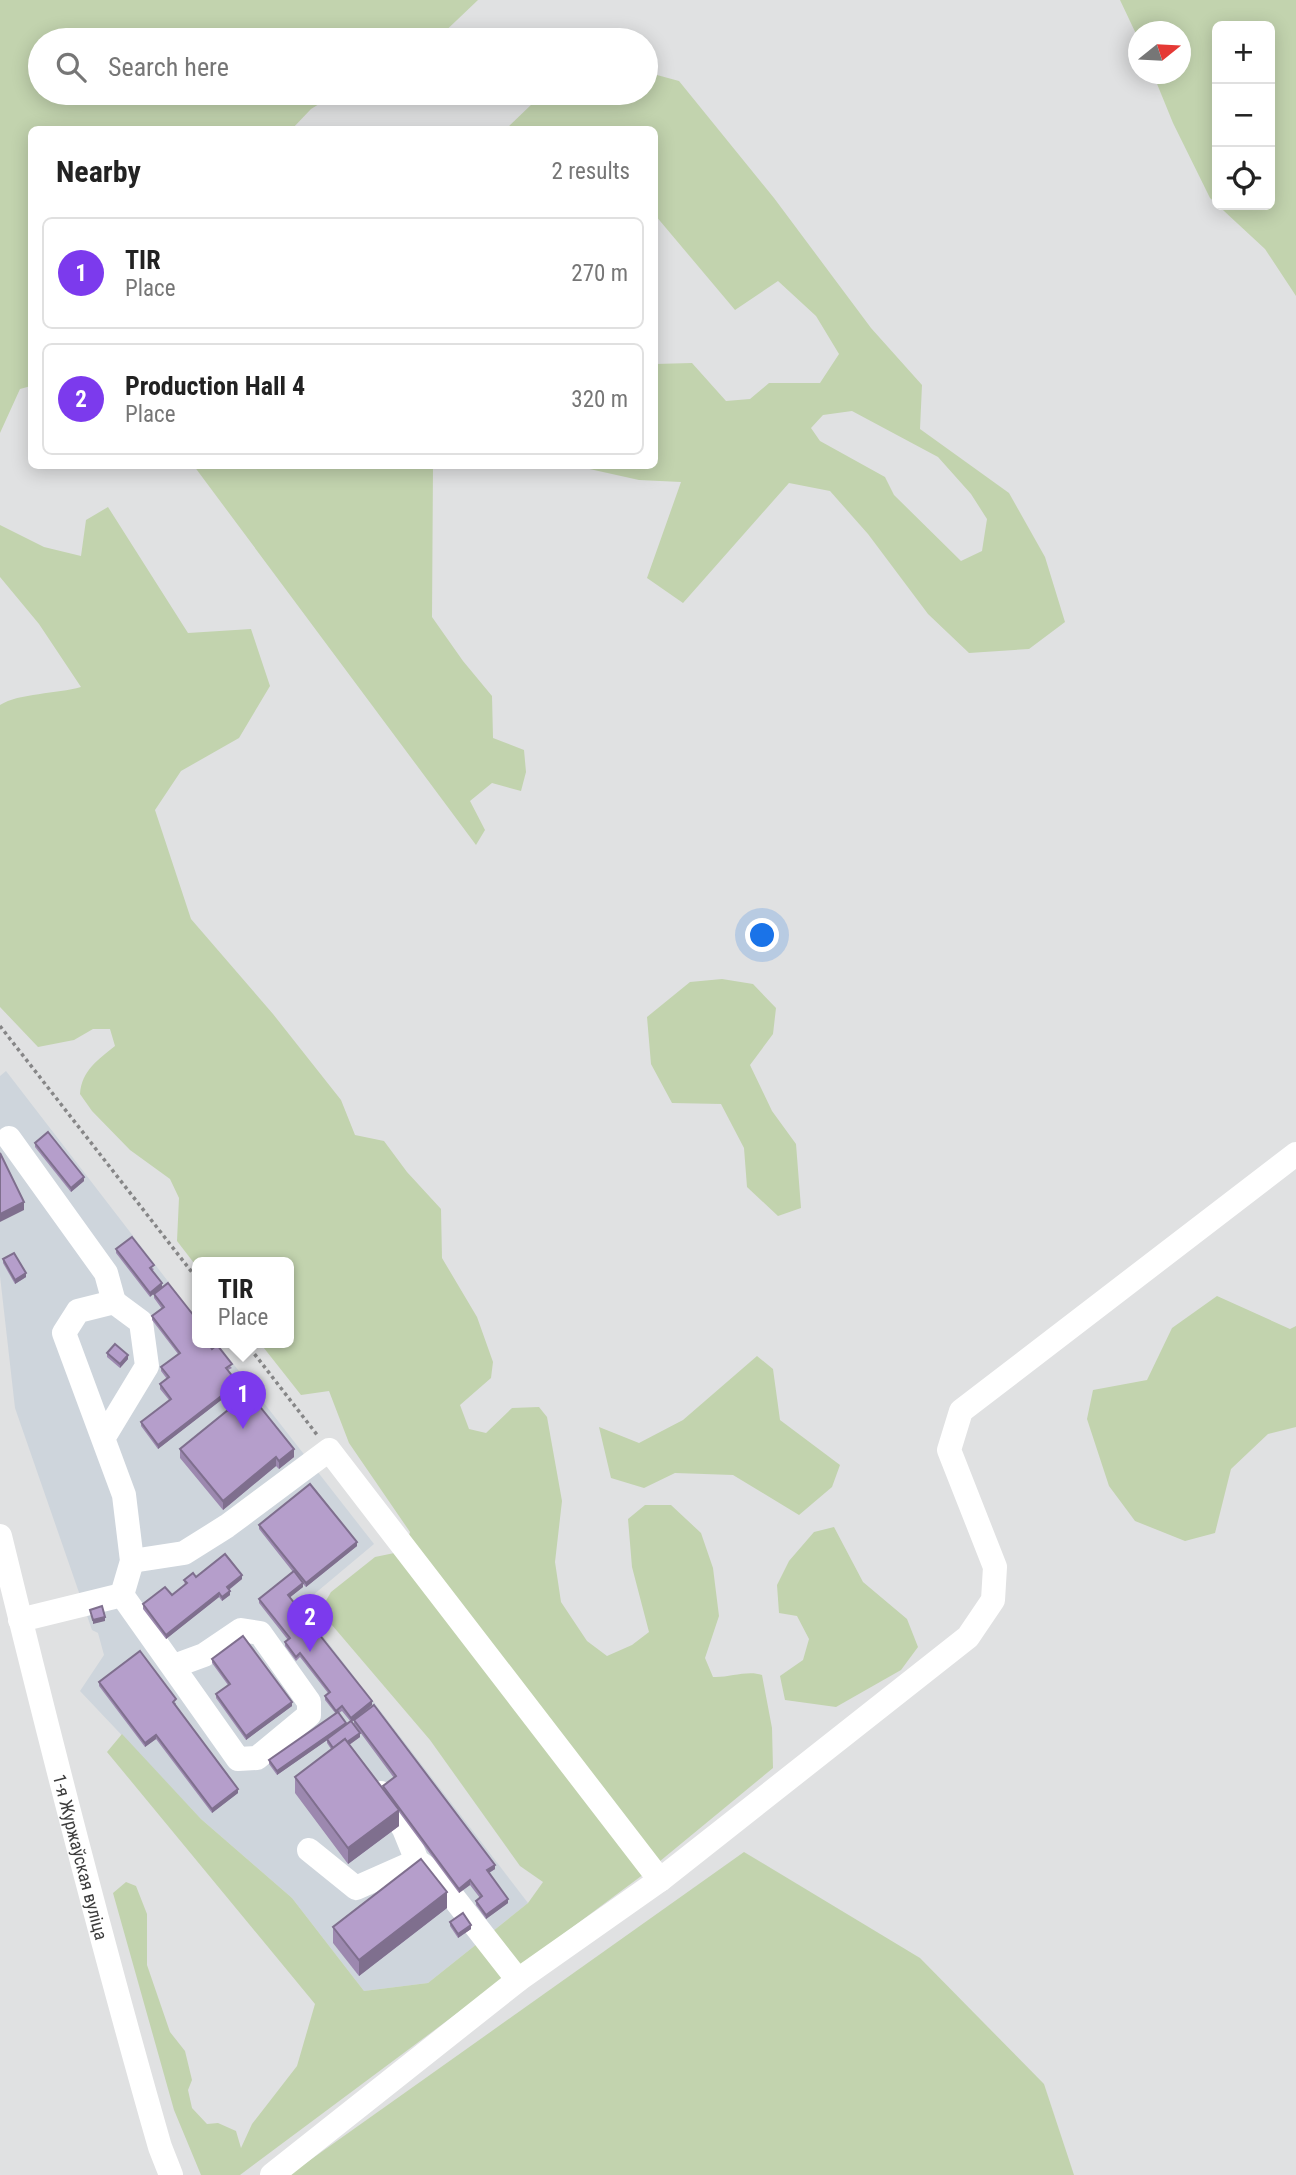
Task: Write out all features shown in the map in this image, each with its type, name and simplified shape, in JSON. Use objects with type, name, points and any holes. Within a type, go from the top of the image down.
[{"type":"street","points":[[9,1138],[106,1273],[114,1302],[141,1322],[147,1366],[104,1437]]},
{"type":"street","points":[[272,2175],[518,1980],[660,1880],[968,1637],[993,1600],[995,1567],[949,1450],[961,1411],[1296,1154]]},
{"type":"street","points":[[114,1302],[78,1311],[64,1333],[83,1391],[104,1437],[124,1495],[132,1561],[122,1595]]},
{"type":"street","points":[[132,1561],[184,1553],[248,1511],[329,1450],[660,1880]]},
{"type":"street","name":"1-я Журжаўская вуліца","points":[[0,1536],[108,1968],[160,2147],[172,2175]]},
{"type":"street","points":[[20,1620],[122,1595]]},
{"type":"street","points":[[122,1595],[238,1759],[257,1758],[309,1715],[309,1702],[260,1633],[241,1630],[204,1655],[174,1666]]},
{"type":"street","points":[[371,1778],[404,1829],[417,1861],[435,1874],[518,1980]]},
{"type":"street","points":[[309,1850],[356,1888],[417,1861]]},
{"type":"path","points":[[0,1026],[192,1272]]},
{"type":"path","points":[[250,1348],[329,1450]]},
{"type":"shaded area","points":[[6,1071],[192,1313],[192,1348],[221,1348],[374,1544],[300,1606],[528,1903],[428,1983],[364,1991],[292,1898],[201,1819],[80,1691],[104,1655],[98,1633],[92,1630],[15,1408],[0,1276],[0,1076]]},
{"type":"green space","points":[[0,0],[478,0],[449,28],[28,28],[28,105],[318,105],[295,126],[28,126],[28,387],[20,389],[0,433]]},
{"type":"green space","points":[[1120,0],[1296,0],[1296,296],[1265,249],[1223,210],[1275,210],[1275,21],[1212,21],[1212,200],[1173,123],[1157,84],[1191,84],[1191,21],[1130,21]]},
{"type":"green space","points":[[658,75],[679,81],[774,198],[871,328],[922,385],[920,429],[1009,493],[1045,557],[1065,622],[1029,649],[969,653],[928,614],[868,534],[830,491],[789,483],[683,603],[647,578],[681,482],[639,480],[590,469],[658,469],[658,364],[692,363],[726,401],[750,399],[769,383],[820,383],[839,354],[816,316],[778,281],[735,310],[658,219],[658,126],[509,126],[531,105],[658,105]],"holes":[[[852,411],[938,457],[971,494],[987,519],[982,551],[961,561],[894,495],[885,477],[820,441],[811,428],[823,415]]]},
{"type":"green space","points":[[196,469],[433,469],[432,617],[492,696],[493,738],[524,750],[526,772],[521,791],[492,783],[470,801],[485,830],[476,845]]},
{"type":"green space","points":[[108,507],[188,633],[251,629],[270,686],[239,738],[181,771],[155,810],[191,919],[273,1014],[341,1100],[355,1135],[384,1141],[407,1172],[441,1209],[442,1258],[477,1317],[493,1362],[491,1378],[460,1405],[469,1429],[486,1433],[512,1408],[539,1407],[547,1417],[562,1501],[555,1562],[561,1602],[587,1641],[607,1656],[632,1645],[649,1632],[632,1567],[628,1519],[645,1505],[671,1505],[701,1533],[713,1568],[719,1616],[705,1658],[713,1677],[750,1673],[762,1675],[772,1728],[773,1768],[648,1871],[240,2175],[201,2175],[174,2110],[113,1893],[126,1882],[136,1886],[147,1914],[147,1965],[170,2032],[185,2051],[192,2080],[188,2090],[192,2108],[207,2124],[218,2123],[236,2131],[241,2148],[252,2124],[297,2066],[315,2004],[107,1752],[122,1734],[201,1819],[292,1898],[364,1991],[428,1983],[528,1903],[543,1882],[520,1866],[430,1740],[320,1611],[331,1592],[375,1557],[404,1551],[410,1532],[349,1443],[329,1391],[301,1395],[264,1348],[294,1348],[294,1257],[192,1257],[192,1260],[177,1241],[179,1198],[170,1179],[130,1150],[92,1111],[80,1094],[87,1072],[115,1046],[110,1029],[93,1029],[74,1040],[38,1047],[0,1007],[0,705],[17,698],[81,687],[39,624],[0,577],[0,525],[44,547],[81,556],[86,520]]},
{"type":"green space","points":[[722,979],[753,984],[776,1008],[773,1034],[750,1065],[772,1111],[796,1144],[801,1208],[778,1216],[747,1187],[744,1148],[721,1104],[672,1103],[651,1064],[647,1017],[690,982]]},
{"type":"green space","points":[[1217,1296],[1290,1329],[1296,1326],[1296,1427],[1268,1434],[1231,1469],[1215,1533],[1185,1541],[1135,1521],[1109,1486],[1087,1419],[1093,1390],[1147,1380],[1172,1328]]},
{"type":"green space","points":[[757,1356],[773,1369],[780,1420],[840,1465],[832,1487],[799,1515],[733,1475],[675,1473],[644,1488],[611,1478],[599,1427],[639,1443],[683,1420]]},
{"type":"green space","points":[[834,1527],[863,1582],[907,1619],[918,1647],[901,1670],[836,1707],[785,1700],[780,1676],[803,1660],[809,1639],[797,1616],[779,1613],[777,1585],[789,1561],[814,1532]]},
{"type":"green space","points":[[744,1852],[920,1958],[1044,2084],[1074,2175],[289,2175]]},
{"type":"building","points":[[48,1132],[84,1177],[71,1188],[35,1143]]},
{"type":"building","points":[[0,1153],[24,1202],[0,1214]]},
{"type":"building","points":[[132,1237],[154,1265],[150,1268],[162,1283],[150,1293],[116,1249]]},
{"type":"building","points":[[14,1253],[26,1273],[15,1280],[3,1259]]},
{"type":"building","points":[[168,1283],[192,1313],[192,1348],[219,1348],[232,1364],[226,1368],[238,1383],[158,1445],[141,1422],[171,1399],[160,1384],[169,1377],[161,1367],[180,1353],[152,1316],[164,1307],[154,1294]]},
{"type":"building","points":[[115,1344],[128,1355],[120,1364],[107,1353]]},
{"type":"building","points":[[249,1393],[294,1449],[279,1461],[276,1457],[223,1501],[180,1449]]},
{"type":"building","points":[[310,1484],[357,1542],[306,1583],[259,1525]]},
{"type":"building","points":[[225,1554],[242,1575],[227,1587],[230,1591],[222,1597],[219,1593],[166,1635],[143,1604],[165,1587],[172,1595],[187,1583],[184,1580],[193,1573],[196,1577]]},
{"type":"building","points":[[294,1571],[303,1583],[288,1595],[372,1701],[351,1718],[342,1706],[336,1711],[325,1696],[330,1692],[300,1653],[296,1657],[285,1642],[290,1638],[259,1599]]},
{"type":"building","points":[[102,1606],[105,1617],[93,1620],[90,1610]]},
{"type":"building","points":[[243,1636],[292,1702],[246,1736],[216,1694],[230,1684],[212,1659]]},
{"type":"building","points":[[140,1651],[176,1699],[173,1702],[238,1789],[212,1809],[156,1735],[145,1743],[99,1682]]},
{"type":"building","points":[[374,1705],[495,1865],[487,1870],[508,1899],[486,1915],[476,1901],[482,1896],[470,1880],[459,1889],[383,1786],[396,1776],[354,1720]]},
{"type":"building","points":[[338,1712],[346,1723],[277,1771],[269,1760]]},
{"type":"building","points":[[351,1721],[360,1733],[333,1748],[327,1739]]},
{"type":"building","points":[[345,1739],[399,1810],[348,1848],[295,1777]]},
{"type":"building","points":[[421,1859],[447,1892],[359,1960],[333,1927]]},
{"type":"building","points":[[463,1913],[471,1925],[458,1934],[450,1922]]},
{"type":"place","name":"TIR","points":[[243,1429]]},
{"type":"place","name":"Production Hall 4","points":[[310,1652]]}]
